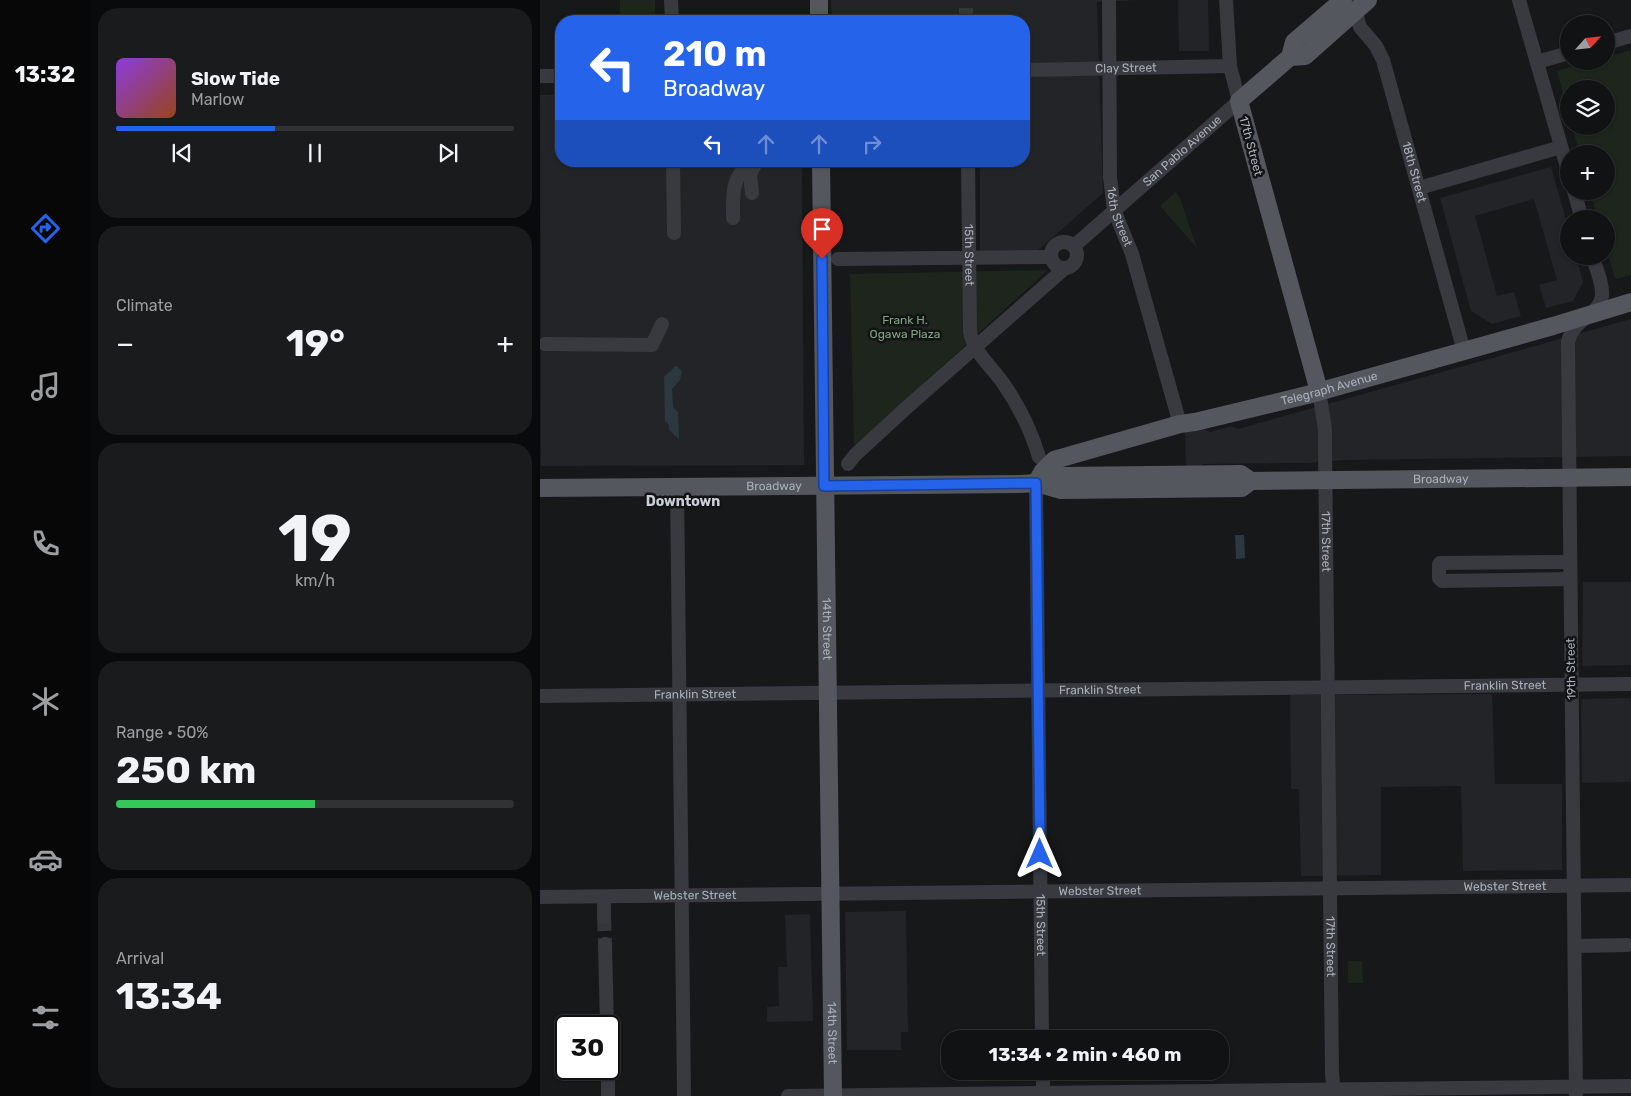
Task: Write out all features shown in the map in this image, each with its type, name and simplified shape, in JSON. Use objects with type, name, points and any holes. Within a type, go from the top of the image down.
[{"type":"main road","points":[[819,0],[819,15]]},
{"type":"main road","name":"San Pablo Avenue","points":[[1239,101],[1290,57],[1305,56],[1350,4],[1368,0]]},
{"type":"main road","name":"17th Street","points":[[1239,101],[1319,391]]},
{"type":"main road","name":"14th Street","points":[[821,167],[833,1096]]},
{"type":"main road","name":"Telegraph Avenue","points":[[1036,483],[1043,471],[1054,460],[1180,424],[1195,422],[1319,391],[1631,302]]},
{"type":"main road","name":"Broadway","points":[[540,488],[1036,483],[1061,476],[1241,474],[1251,481],[1631,477]]},
{"type":"street","points":[[671,0],[672,15]]},
{"type":"street","name":"16th Street","points":[[1109,0],[1110,177],[1114,210],[1132,254],[1180,424]]},
{"type":"street","name":"17th Street","points":[[1226,0],[1230,66],[1239,101]]},
{"type":"street","points":[[1519,0],[1560,145]]},
{"type":"street","name":"18th Street","points":[[1350,4],[1360,27],[1376,46],[1383,60],[1464,351]]},
{"type":"street","points":[[1615,40],[1631,36]]},
{"type":"street","points":[[1537,62],[1560,56]]},
{"type":"street","name":"Clay Street","points":[[1030,70],[1230,66]]},
{"type":"street","points":[[540,76],[555,76]]},
{"type":"street","name":"San Pablo Avenue","points":[[1074,246],[1239,101]]},
{"type":"street","points":[[1419,188],[1560,148]]},
{"type":"street","points":[[673,167],[674,233]]},
{"type":"street","points":[[733,218],[736,178],[746,167]]},
{"type":"street","points":[[752,193],[750,174],[754,167]]},
{"type":"street","name":"15th Street","points":[[968,167],[970,332],[974,348]]},
{"type":"street","points":[[853,456],[1064,269],[1075,263],[1077,254],[1074,246],[1068,242],[1060,242],[1052,249],[1050,257],[1054,264],[1064,269]]},
{"type":"street","points":[[838,259],[1050,257]]},
{"type":"street","name":"19th Street","points":[[1576,1092],[1568,342],[1569,335],[1573,329],[1598,306],[1602,294],[1594,265]]},
{"type":"street","points":[[545,344],[652,345],[662,324]]},
{"type":"street","points":[[974,348],[1000,379],[1016,403],[1031,433],[1039,456]]},
{"type":"street","name":"17th Street","points":[[1319,391],[1324,429],[1326,480],[1334,1093]]},
{"type":"street","name":"15th Street","points":[[1036,483],[1042,1030]]},
{"type":"street","points":[[676,487],[684,1096]]},
{"type":"street","points":[[1570,562],[1440,563],[1439,565],[1439,578],[1442,581],[1570,579]]},
{"type":"street","name":"Franklin Street","points":[[540,696],[1631,684]]},
{"type":"street","name":"Webster Street","points":[[540,897],[1631,885]]},
{"type":"street","points":[[604,896],[604,917]]},
{"type":"street","points":[[605,944],[607,1015]]},
{"type":"street","points":[[1574,946],[1627,945]]},
{"type":"street","points":[[608,1080],[608,1096]]},
{"type":"street","points":[[1043,1080],[1043,1093]]},
{"type":"street","points":[[788,1096],[1043,1093],[1576,1092],[1631,1086]]},
{"type":"shaded area","points":[[831,0],[1139,0],[1097,2],[1103,193],[1035,253],[980,254],[980,167],[1030,167],[1030,15],[832,15]]},
{"type":"shaded area","points":[[1178,0],[1208,0],[1209,51],[1179,51]]},
{"type":"shaded area","points":[[540,95],[555,95],[555,167],[802,167],[804,465],[541,466]]},
{"type":"shaded area","points":[[1551,167],[1563,210],[1560,210],[1560,265],[1578,265],[1583,282],[1573,301],[1546,308],[1539,285],[1557,280],[1534,199],[1475,216],[1497,296],[1514,292],[1521,316],[1492,324],[1471,311],[1440,198]]},
{"type":"shaded area","points":[[1631,319],[1631,456],[1344,460],[1308,463],[1203,464],[1197,467],[1186,468],[1185,432],[1203,429],[1210,432],[1231,426],[1238,429]]},
{"type":"shaded area","points":[[676,366],[682,371],[680,380],[672,389],[673,407],[678,412],[679,439],[669,430],[669,425],[665,421],[664,377]]},
{"type":"shaded area","points":[[1235,535],[1244,535],[1245,558],[1236,559]]},
{"type":"shaded area","points":[[1583,582],[1631,582],[1631,665],[1582,666]]},
{"type":"shaded area","points":[[1492,694],[1495,784],[1562,784],[1562,870],[1463,871],[1461,786],[1381,787],[1381,875],[1301,876],[1299,789],[1291,789],[1290,695]]},
{"type":"shaded area","points":[[1631,698],[1631,782],[1582,783],[1581,699]]},
{"type":"shaded area","points":[[906,911],[908,1032],[901,1032],[901,1050],[847,1050],[845,912]]},
{"type":"shaded area","points":[[810,914],[813,1021],[767,1022],[767,1007],[779,1006],[778,967],[787,967],[785,915]]},
{"type":"green space","points":[[620,0],[655,0],[655,15],[620,15]]},
{"type":"green space","points":[[1631,50],[1631,275],[1615,279],[1611,265],[1615,265],[1615,210],[1595,210],[1593,200],[1615,200],[1615,145],[1577,145],[1575,135],[1615,135],[1615,80],[1560,80],[1560,82],[1557,71],[1615,70],[1615,54]]},
{"type":"green space","points":[[1176,192],[1180,198],[1197,248],[1160,206]]},
{"type":"green space","name":"Frank H. Ogawa Plaza","points":[[1048,270],[857,444],[854,444],[850,274]]},
{"type":"green space","points":[[1348,961],[1362,961],[1363,983],[1348,983]]},
{"type":"tunnel","points":[[966,8],[966,15]]},
{"type":"tunnel","points":[[604,917],[605,944]]},
{"type":"district","name":"Downtown","points":[[683,501]]},
{"type":"route","points":[[822,259],[824,486],[1036,483],[1040,854]]}]
